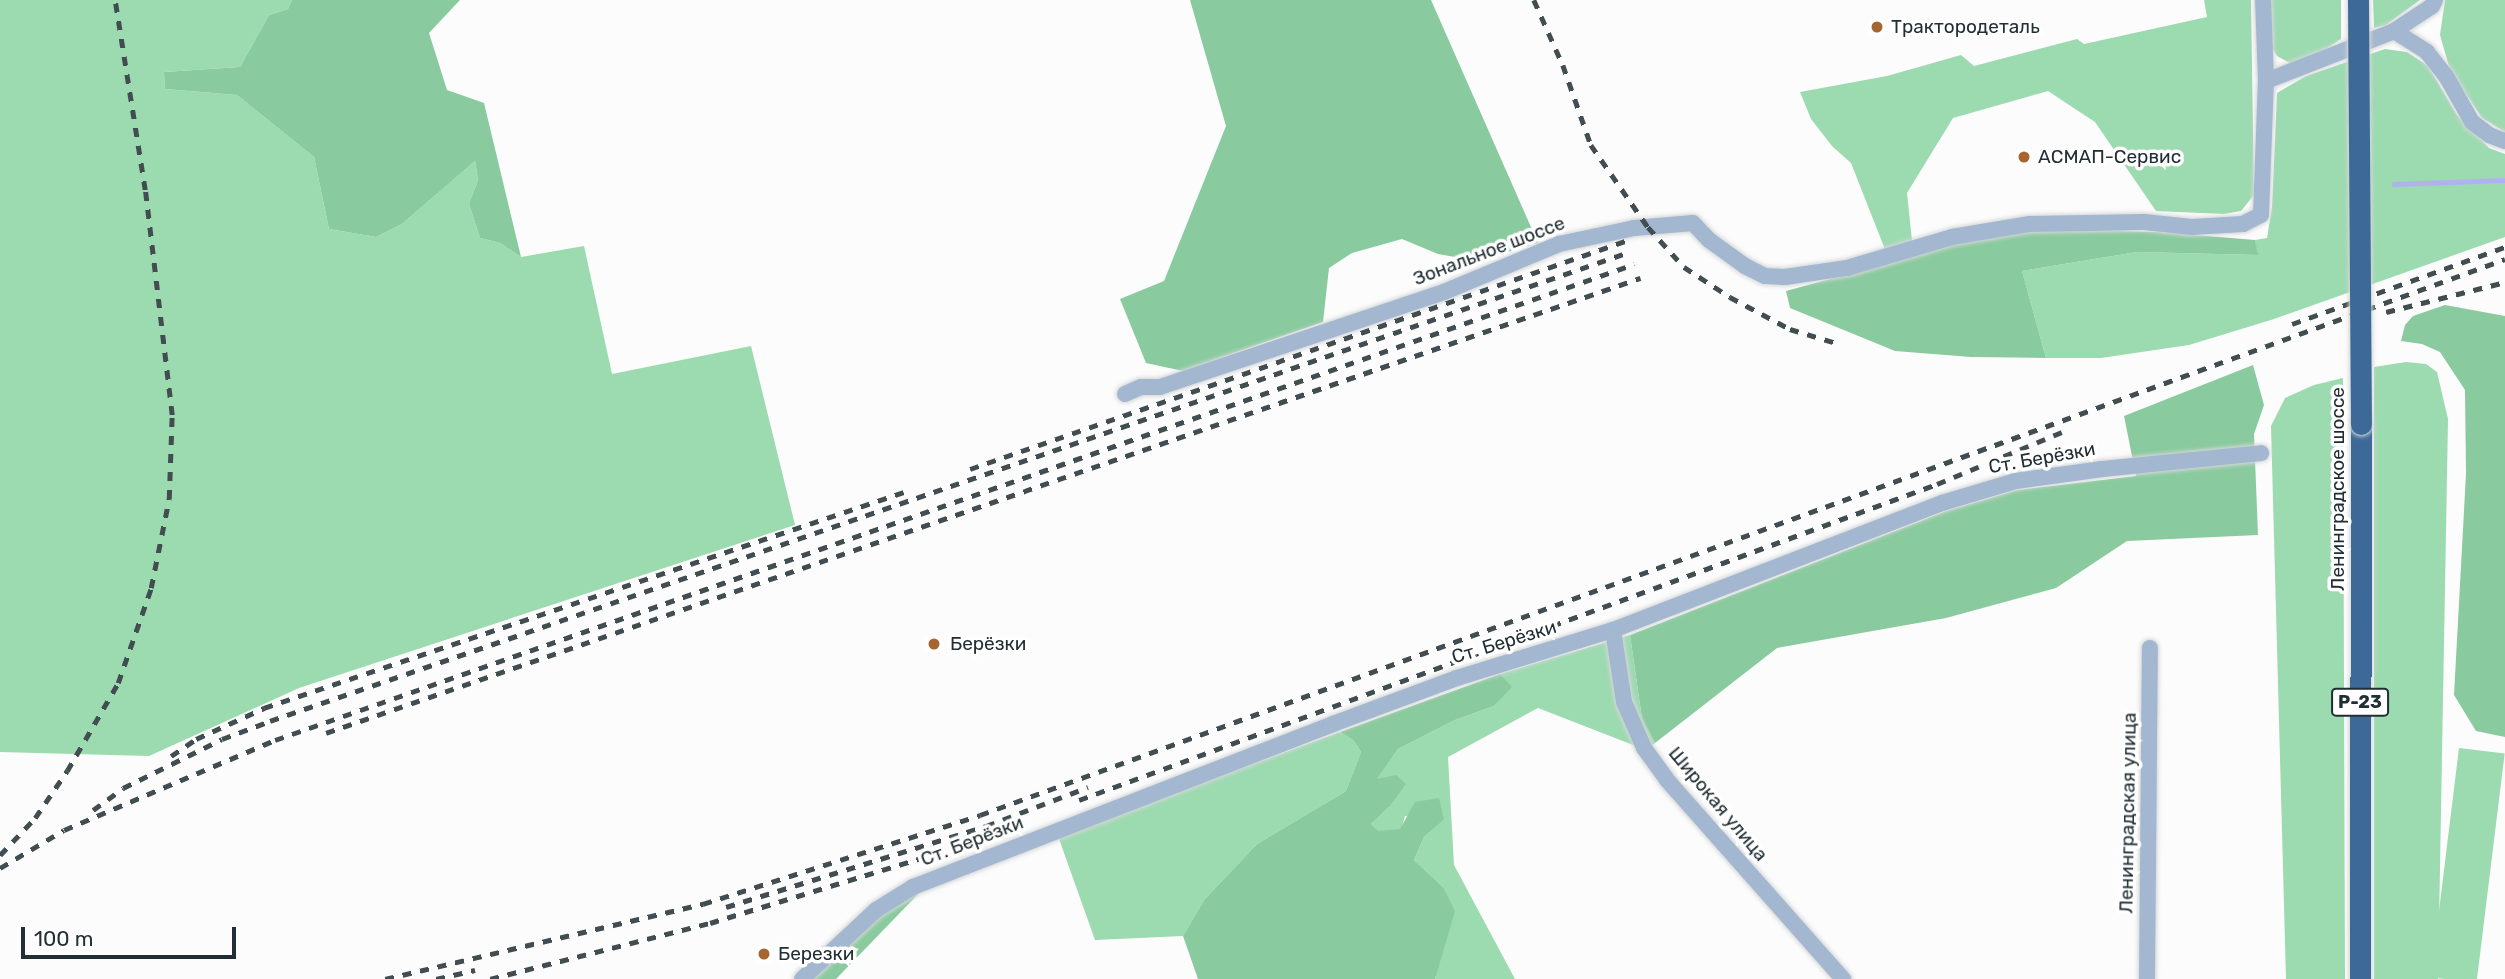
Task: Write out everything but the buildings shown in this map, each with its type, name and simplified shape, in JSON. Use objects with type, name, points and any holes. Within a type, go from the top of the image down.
[{"type":"highway","name":"Ленинградское шоссе","points":[[2358,0],[2361,425],[2360,979]]},
{"type":"street","points":[[2263,0],[2266,82],[2393,31],[2432,6],[2435,0]]},
{"type":"street","points":[[2393,31],[2427,52],[2445,76],[2472,122],[2489,135],[2505,141]]},
{"type":"street","name":"Зональное шоссе","points":[[1125,394],[1141,387],[1160,387],[1444,292],[1559,244],[1634,228],[1693,222],[1709,240],[1745,266],[1765,276],[1785,277],[1847,268],[1952,237],[2030,224],[2144,222],[2192,227],[2243,224],[2260,215],[2266,82]]},
{"type":"street","name":"Ст. Берёзки","points":[[802,979],[876,911],[913,887],[1457,678],[1613,630],[1942,503],[2000,485],[2102,469],[2261,453]]},
{"type":"street","name":"Широкая улица","points":[[1613,630],[1624,702],[1644,748],[1667,780],[1843,979]]},
{"type":"street","name":"Ленинградская улица","points":[[2147,979],[2150,648]]},
{"type":"green space","points":[[0,0],[292,0],[288,9],[269,15],[240,67],[164,72],[165,89],[237,95],[314,157],[329,229],[376,237],[402,224],[475,161],[478,180],[469,204],[480,238],[500,243],[521,257],[584,246],[612,374],[751,346],[795,525],[299,688],[149,756],[0,752]]},
{"type":"green space","points":[[292,0],[460,0],[429,33],[447,90],[484,103],[521,257],[500,243],[480,238],[469,204],[478,180],[475,161],[402,224],[376,237],[329,229],[314,157],[237,95],[165,89],[164,72],[240,67],[269,15],[288,9]]},
{"type":"green space","points":[[1190,0],[1431,0],[1538,243],[1478,261],[1438,254],[1402,239],[1352,253],[1329,268],[1323,322],[1183,371],[1146,363],[1120,299],[1164,281],[1226,126]]},
{"type":"green space","points":[[2204,0],[2251,0],[2254,195],[2241,211],[2224,214],[2156,211],[2095,122],[2048,91],[1953,118],[1907,193],[1913,250],[1888,257],[1851,163],[1832,146],[1811,119],[1800,92],[1887,76],[1961,55],[1974,66],[2077,39],[2084,44],[2207,17]]},
{"type":"green space","points":[[2270,0],[2341,0],[2341,39],[2309,60],[2290,63],[2277,56],[2271,46]]},
{"type":"green space","points":[[2373,0],[2420,0],[2386,25],[2374,28]]},
{"type":"green space","points":[[2445,0],[2505,0],[2505,132],[2482,118],[2450,70],[2440,35]]},
{"type":"green space","points":[[2385,49],[2407,52],[2428,66],[2457,115],[2489,148],[2505,154],[2505,237],[2274,319],[2189,345],[2101,358],[2046,358],[2022,271],[2137,252],[2257,255],[2255,240],[2267,238],[2272,207],[2277,93],[2306,76]]},
{"type":"green space","points":[[2031,229],[2159,232],[2255,240],[2258,255],[2137,252],[2022,271],[2046,358],[1971,357],[1895,351],[1790,308],[1786,291],[1841,276],[1888,257]]},
{"type":"green space","points":[[2445,305],[2505,316],[2505,737],[2476,731],[2454,695],[2466,474],[2465,390],[2440,352],[2422,344],[2401,341],[2405,325],[2413,316]]},
{"type":"green space","points":[[2406,362],[2426,364],[2437,372],[2448,419],[2438,979],[2374,979],[2374,367]]},
{"type":"green space","points":[[2253,365],[2264,405],[2254,434],[2258,535],[2127,541],[2056,588],[1946,618],[1777,648],[1655,743],[1642,719],[1630,635],[1946,511],[2017,490],[2136,476],[2124,416]]},
{"type":"green space","points":[[2343,378],[2345,979],[2286,979],[2271,426],[2285,398],[2314,385]]},
{"type":"green space","points":[[1630,635],[1642,719],[1655,743],[1646,750],[1538,708],[1448,757],[1454,865],[1515,979],[1435,979],[1441,951],[1443,887],[1414,860],[1424,837],[1444,820],[1405,816],[1401,830],[1378,832],[1371,824],[1389,807],[1376,780],[1398,749],[1455,720],[1494,706],[1511,687],[1500,674]]},
{"type":"green space","points":[[1500,674],[1512,687],[1494,706],[1455,720],[1398,749],[1377,779],[1396,775],[1406,784],[1389,807],[1371,824],[1378,831],[1400,829],[1415,802],[1439,798],[1444,820],[1424,837],[1414,860],[1443,887],[1455,911],[1435,979],[1198,979],[1183,936],[1204,900],[1257,844],[1346,791],[1361,752],[1353,740],[1340,732]]},
{"type":"green space","points":[[1340,732],[1353,740],[1361,752],[1346,791],[1257,844],[1204,900],[1183,936],[1095,940],[1058,836]]},
{"type":"green space","points":[[2459,748],[2505,754],[2477,979],[2431,977]]},
{"type":"green space","points":[[923,889],[836,979],[811,979],[879,914]]},
{"type":"waterway","points":[[2394,184],[2505,180]]},
{"type":"railway","points":[[0,855],[35,818],[67,771],[118,683],[151,588],[169,499],[172,415],[145,190],[115,0]]},
{"type":"railway","points":[[1534,0],[1563,65],[1591,145],[1648,227],[1684,267],[1730,297],[1790,329],[1836,343]]},
{"type":"railway","points":[[970,469],[1625,241]]},
{"type":"railway","points":[[2292,324],[2505,247]]},
{"type":"railway","points":[[93,810],[123,788],[222,739],[270,721],[1629,252]]},
{"type":"railway","points":[[385,979],[703,904],[980,815],[2505,259]]},
{"type":"railway","points":[[0,868],[64,830],[275,740],[1634,264]]},
{"type":"railway","points":[[326,733],[1640,278]]},
{"type":"railway","points":[[2386,312],[2505,282]]},
{"type":"railway","points":[[1079,800],[1937,484],[2069,429]]},
{"type":"railway","points":[[171,756],[196,739],[264,708],[904,492]]},
{"type":"railway","points":[[726,907],[986,826],[1088,787]]},
{"type":"railway","points":[[490,979],[710,923],[918,859]]},
{"type":"railway","points":[[436,979],[475,970]]},
{"type":"place","name":"Трактородеталь","points":[[1877,27]]},
{"type":"place","name":"АСМАП-Сервис","points":[[2024,157]]},
{"type":"place","name":"Берёзки","points":[[934,644]]},
{"type":"place","name":"Березки","points":[[764,954]]}]
